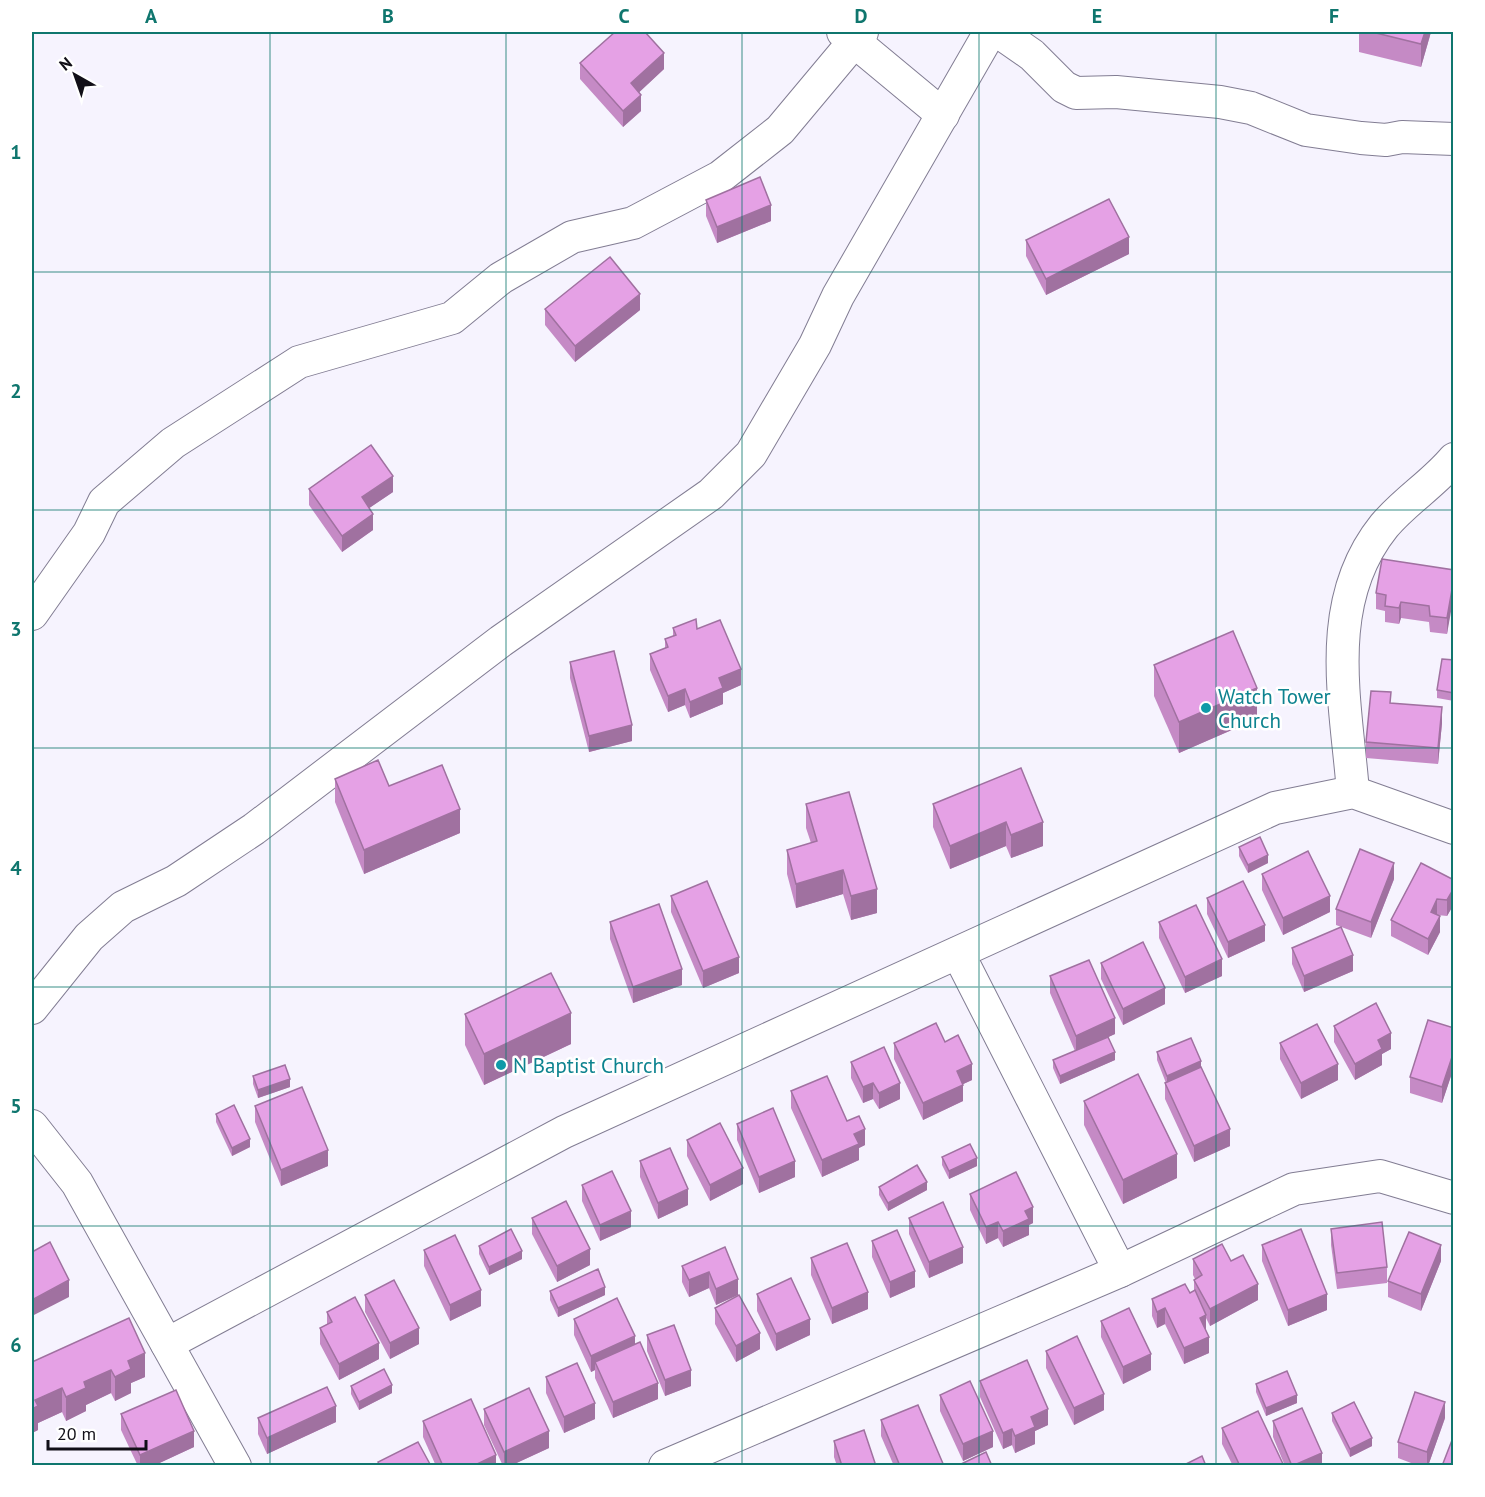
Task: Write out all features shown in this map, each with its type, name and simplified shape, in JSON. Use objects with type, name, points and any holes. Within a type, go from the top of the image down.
[{"type":"street","points":[[32,1008],[90,937],[123,907],[176,881],[254,829],[501,641],[711,494],[752,454],[815,345],[838,296],[990,32]]},
{"type":"street","points":[[999,32],[1032,55],[1064,87],[1076,93],[1116,92],[1220,102],[1251,108],[1306,130],[1361,138],[1454,139]]},
{"type":"street","points":[[32,614],[89,533],[104,502],[173,443],[299,363],[452,318],[501,278],[572,237],[633,223],[720,177],[780,130],[852,35],[943,116]]},
{"type":"street","points":[[1353,792],[1341,639],[1347,603],[1357,570],[1384,526],[1440,476],[1454,459]]},
{"type":"street","points":[[167,1344],[564,1132],[1275,807],[1353,792],[1454,828]]},
{"type":"street","points":[[958,953],[1120,1271]]},
{"type":"street","points":[[32,1126],[78,1183],[235,1466]]},
{"type":"street","points":[[665,1466],[1120,1271],[1294,1189],[1380,1176],[1454,1198]]},
{"type":"building","points":[[615,32],[645,32],[664,53],[631,83],[641,95],[623,111],[580,63]]},
{"type":"building","points":[[1372,32],[1425,32],[1421,44]]},
{"type":"building","points":[[760,177],[771,205],[717,227],[706,200]]},
{"type":"building","points":[[1109,199],[1129,237],[1046,279],[1026,240]]},
{"type":"building","points":[[610,257],[640,294],[575,346],[545,309]]},
{"type":"building","points":[[371,445],[393,476],[362,497],[373,514],[342,536],[309,489]]},
{"type":"building","points":[[1382,559],[1454,570],[1447,618],[1430,616],[1429,606],[1401,602],[1399,608],[1385,606],[1386,595],[1376,593]]},
{"type":"building","points":[[696,619],[697,629],[720,620],[741,669],[719,678],[723,688],[690,702],[685,689],[668,696],[650,654],[668,647],[665,639],[676,635],[673,628]]},
{"type":"building","points":[[1233,631],[1257,688],[1179,722],[1154,665]]},
{"type":"building","points":[[614,651],[632,725],[589,736],[570,662]]},
{"type":"building","points":[[1442,659],[1454,660],[1454,693],[1437,690]]},
{"type":"building","points":[[1371,691],[1391,692],[1390,703],[1442,707],[1438,748],[1366,742]]},
{"type":"building","points":[[378,760],[389,786],[442,765],[460,809],[364,850],[335,779]]},
{"type":"building","points":[[1021,768],[1043,822],[1011,835],[1006,822],[950,846],[933,804]]},
{"type":"building","points":[[849,792],[877,889],[851,896],[843,870],[796,884],[787,850],[817,841],[806,804]]},
{"type":"building","points":[[1260,837],[1268,855],[1248,865],[1239,847]]},
{"type":"building","points":[[1360,849],[1394,863],[1371,922],[1336,909]]},
{"type":"building","points":[[1308,851],[1330,896],[1283,918],[1262,874]]},
{"type":"building","points":[[1421,863],[1454,880],[1454,888],[1447,900],[1437,899],[1431,912],[1440,916],[1428,939],[1391,920]]},
{"type":"building","points":[[707,881],[739,957],[703,971],[671,896]]},
{"type":"building","points":[[1243,881],[1265,925],[1228,942],[1207,898]]},
{"type":"building","points":[[659,904],[682,969],[633,987],[610,922]]},
{"type":"building","points":[[1196,905],[1222,959],[1185,977],[1159,922]]},
{"type":"building","points":[[1341,927],[1353,955],[1304,976],[1292,948]]},
{"type":"building","points":[[1143,942],[1165,988],[1123,1009],[1101,963]]},
{"type":"building","points":[[1089,960],[1115,1018],[1076,1036],[1050,976]]},
{"type":"building","points":[[551,973],[571,1013],[484,1054],[465,1014]]},
{"type":"building","points":[[1376,1003],[1391,1033],[1378,1040],[1382,1049],[1355,1064],[1334,1026]]},
{"type":"building","points":[[1428,1020],[1454,1028],[1454,1051],[1442,1087],[1410,1077]]},
{"type":"building","points":[[936,1023],[945,1042],[958,1035],[972,1064],[957,1071],[963,1085],[923,1103],[894,1043]]},
{"type":"building","points":[[1317,1024],[1338,1064],[1301,1083],[1280,1043]]},
{"type":"building","points":[[1108,1037],[1115,1052],[1060,1076],[1053,1060]]},
{"type":"building","points":[[1191,1038],[1201,1061],[1167,1076],[1157,1052]]},
{"type":"building","points":[[884,1047],[900,1083],[879,1093],[873,1083],[863,1087],[851,1062]]},
{"type":"building","points":[[285,1065],[290,1079],[258,1090],[253,1076]]},
{"type":"building","points":[[1201,1067],[1230,1129],[1194,1146],[1165,1083]]},
{"type":"building","points":[[1138,1074],[1177,1154],[1123,1180],[1084,1101]]},
{"type":"building","points":[[827,1076],[847,1121],[859,1116],[865,1129],[854,1134],[859,1144],[822,1160],[791,1091]]},
{"type":"building","points":[[302,1087],[328,1150],[281,1170],[255,1106]]},
{"type":"building","points":[[234,1105],[250,1139],[232,1148],[216,1114]]},
{"type":"building","points":[[773,1108],[795,1161],[759,1177],[737,1124]]},
{"type":"building","points":[[720,1123],[743,1168],[710,1185],[687,1140]]},
{"type":"building","points":[[970,1144],[977,1158],[949,1171],[942,1157]]},
{"type":"building","points":[[670,1148],[688,1189],[658,1203],[640,1161]]},
{"type":"building","points":[[917,1165],[927,1182],[888,1203],[879,1187]]},
{"type":"building","points":[[612,1171],[631,1211],[600,1225],[582,1185]]},
{"type":"building","points":[[1016,1172],[1033,1207],[1025,1211],[1029,1219],[1003,1231],[998,1222],[986,1227],[970,1194]]},
{"type":"building","points":[[566,1201],[590,1249],[557,1266],[532,1218]]},
{"type":"building","points":[[943,1202],[963,1247],[929,1262],[909,1218]]},
{"type":"building","points":[[1382,1222],[1387,1267],[1337,1273],[1331,1229]]},
{"type":"building","points":[[511,1229],[522,1251],[489,1267],[479,1246]]},
{"type":"building","points":[[1301,1229],[1327,1294],[1288,1310],[1262,1245]]},
{"type":"building","points":[[897,1230],[915,1271],[890,1282],[872,1241]]},
{"type":"building","points":[[1409,1232],[1441,1245],[1421,1294],[1388,1281]]},
{"type":"building","points":[[455,1235],[481,1290],[450,1305],[424,1250]]},
{"type":"building","points":[[50,1242],[69,1280],[32,1300],[32,1252]]},
{"type":"building","points":[[847,1243],[868,1292],[832,1308],[811,1258]]},
{"type":"building","points":[[1222,1244],[1231,1261],[1243,1255],[1258,1284],[1210,1309],[1194,1280],[1202,1275],[1193,1259]]},
{"type":"building","points":[[725,1247],[738,1279],[716,1289],[709,1272],[689,1280],[682,1266]]},
{"type":"building","points":[[598,1269],[605,1287],[558,1308],[550,1291]]},
{"type":"building","points":[[791,1278],[810,1319],[776,1334],[757,1294]]},
{"type":"building","points":[[394,1280],[419,1328],[390,1343],[365,1295]]},
{"type":"building","points":[[1185,1284],[1190,1293],[1195,1290],[1206,1315],[1200,1318],[1209,1337],[1184,1348],[1165,1308],[1157,1312],[1152,1299]]},
{"type":"building","points":[[739,1295],[760,1333],[736,1346],[715,1308]]},
{"type":"building","points":[[355,1297],[379,1343],[339,1364],[320,1328],[332,1322],[327,1312]]},
{"type":"building","points":[[617,1298],[635,1336],[591,1356],[574,1319]]},
{"type":"building","points":[[1129,1308],[1151,1354],[1123,1367],[1101,1321]]},
{"type":"building","points":[[129,1318],[145,1353],[128,1361],[131,1369],[115,1377],[111,1370],[84,1382],[86,1388],[66,1397],[62,1388],[35,1400],[38,1406],[32,1409],[32,1362]]},
{"type":"building","points":[[674,1325],[691,1370],[665,1380],[647,1335]]},
{"type":"building","points":[[1077,1336],[1104,1394],[1074,1408],[1046,1351]]},
{"type":"building","points":[[640,1342],[658,1383],[613,1402],[595,1362]]},
{"type":"building","points":[[1027,1360],[1048,1409],[1031,1417],[1035,1427],[1015,1436],[1012,1429],[1003,1433],[980,1381]]},
{"type":"building","points":[[577,1363],[595,1403],[564,1417],[546,1377]]},
{"type":"building","points":[[384,1369],[392,1385],[359,1402],[351,1386]]},
{"type":"building","points":[[1287,1371],[1297,1395],[1266,1408],[1256,1384]]},
{"type":"building","points":[[970,1381],[993,1431],[963,1444],[940,1395]]},
{"type":"building","points":[[327,1387],[336,1406],[267,1438],[258,1418]]},
{"type":"building","points":[[529,1388],[549,1431],[504,1452],[484,1409]]},
{"type":"building","points":[[176,1390],[194,1431],[140,1455],[121,1414]]},
{"type":"building","points":[[1415,1392],[1445,1402],[1427,1452],[1398,1442]]},
{"type":"building","points":[[471,1399],[496,1455],[473,1466],[443,1466],[423,1421]]},
{"type":"building","points":[[1354,1402],[1372,1438],[1350,1449],[1332,1413]]},
{"type":"building","points":[[918,1405],[944,1466],[900,1466],[881,1420]]},
{"type":"building","points":[[1302,1408],[1322,1453],[1292,1466],[1273,1421]]},
{"type":"building","points":[[1258,1411],[1284,1466],[1240,1466],[1222,1428]]},
{"type":"building","points":[[864,1430],[876,1466],[842,1466],[834,1441]]},
{"type":"building","points":[[1454,1435],[1454,1466],[1442,1466]]},
{"type":"building","points":[[418,1442],[431,1466],[380,1466],[378,1462]]},
{"type":"building","points":[[986,1452],[992,1466],[957,1466]]},
{"type":"building","points":[[1202,1456],[1206,1466],[1182,1466]]},
{"type":"place","name":"Watch Tower Church","points":[[1206,708]]},
{"type":"place","name":"N Baptist Church","points":[[501,1065]]}]
